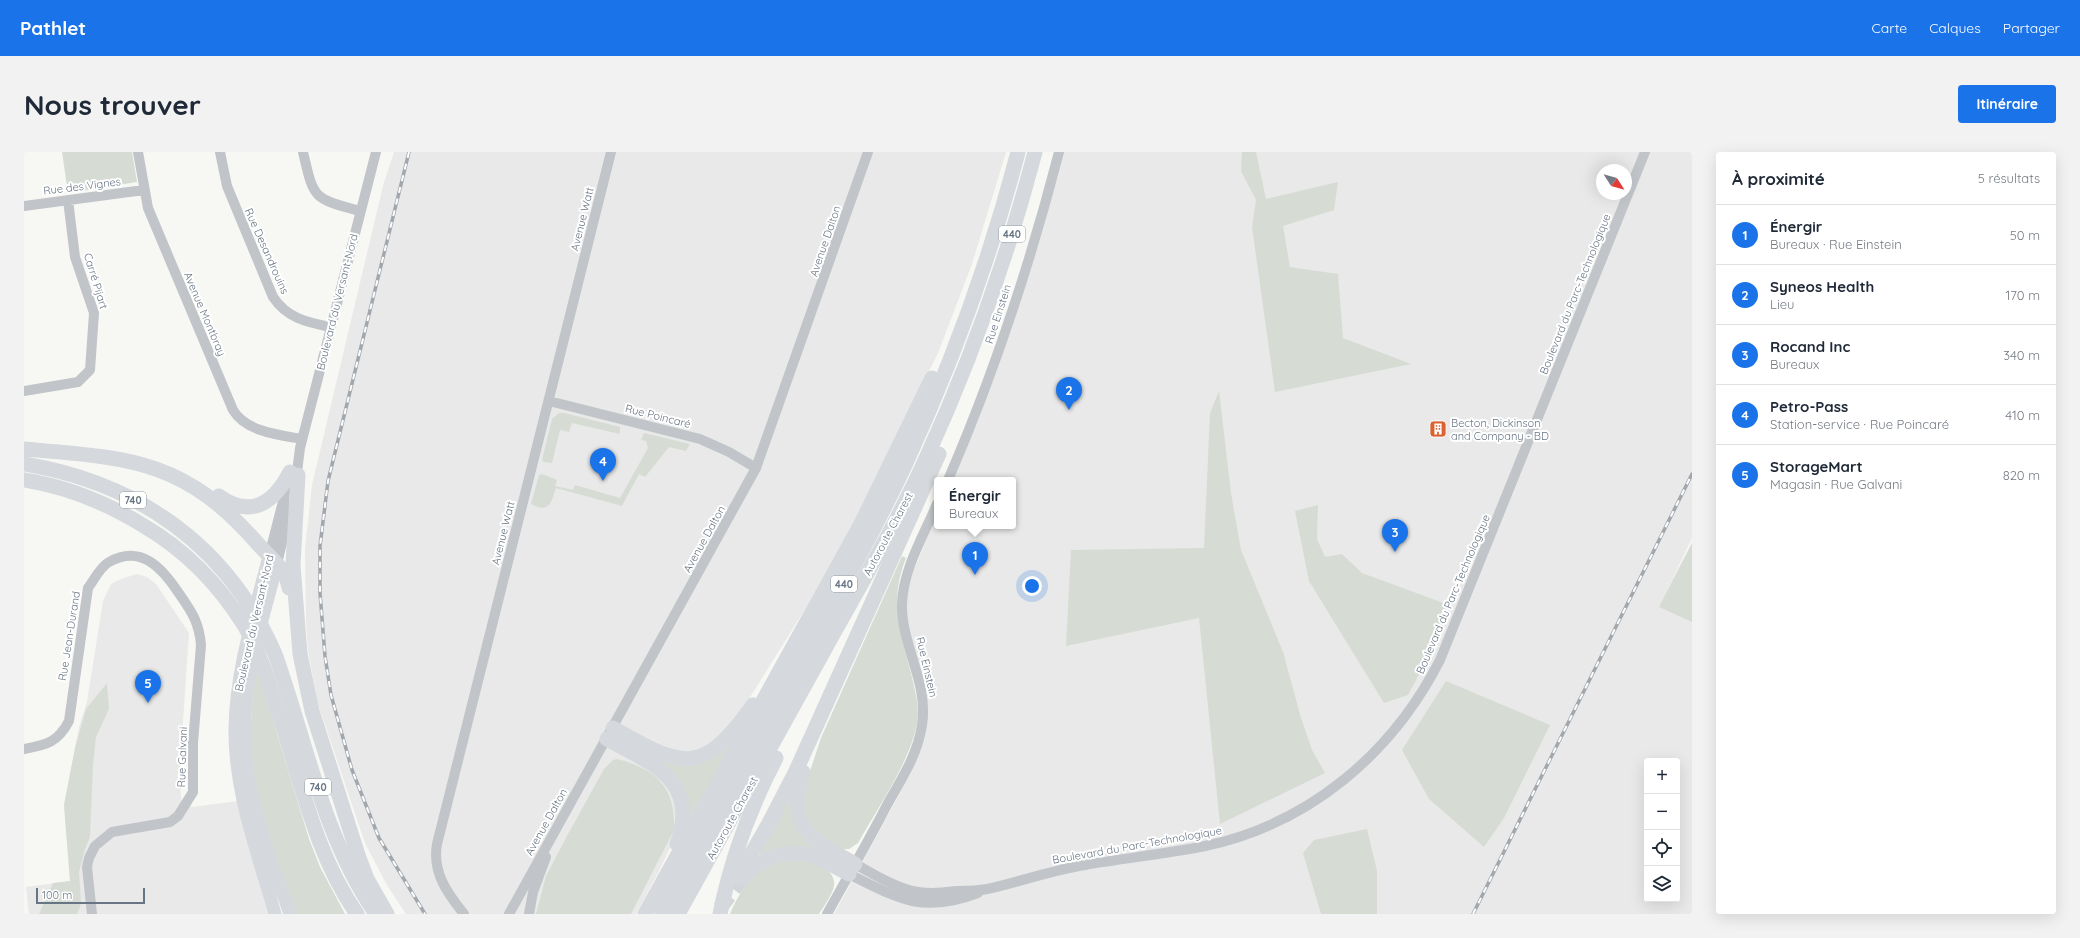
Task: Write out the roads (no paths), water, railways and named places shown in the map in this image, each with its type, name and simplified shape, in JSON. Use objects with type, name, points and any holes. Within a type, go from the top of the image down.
[{"type":"highway","name":"Autoroute Charest","points":[[662,914],[836,598],[888,500],[922,428],[950,361],[994,238],[1018,152]]},
{"type":"highway","name":"Autoroute Charest","points":[[678,914],[890,533],[945,415],[985,314],[1010,240],[1035,152]]},
{"type":"highway","points":[[644,914],[861,524],[904,438],[942,355],[965,296],[994,238]]},
{"type":"highway","points":[[852,869],[812,856],[788,854],[764,860],[740,879],[783,796],[832,691],[943,444],[971,374],[985,314]]},
{"type":"highway","points":[[24,449],[115,457],[187,477],[230,504],[248,507],[257,506],[268,500],[294,474]]},
{"type":"highway","name":"740","points":[[24,464],[86,479],[142,504],[181,529],[211,555],[223,570],[254,612],[275,654],[335,836],[360,890],[376,914]]},
{"type":"highway","points":[[161,470],[185,481],[212,498],[240,523],[287,577],[312,711],[356,850],[367,879],[387,914]]},
{"type":"highway","points":[[294,474],[293,565],[298,634]]},
{"type":"highway","name":"740","points":[[24,480],[75,492],[114,508],[155,532],[184,554],[213,582],[244,626],[265,671],[306,805],[327,862],[357,914]]},
{"type":"highway","points":[[720,914],[738,845],[761,788],[869,580],[890,533]]},
{"type":"highway","points":[[610,733],[670,757],[694,758],[714,750],[726,740],[746,714],[818,603]]},
{"type":"highway","points":[[832,691],[801,779],[796,806],[801,822],[810,836],[852,869]]},
{"type":"highway","points":[[610,733],[667,774],[675,784],[682,803],[683,824],[676,847],[644,914]]},
{"type":"highway","points":[[327,862],[352,914]]},
{"type":"main road","name":"Boulevard du Versant-Nord","points":[[273,560],[242,667],[237,693],[235,730],[238,774],[242,797],[275,914]]},
{"type":"main road","name":"Boulevard du Versant-Nord","points":[[273,560],[250,675],[245,713],[245,746],[254,808],[290,914]]},
{"type":"street","name":"Avenue Montbray","points":[[138,152],[148,208],[235,414],[251,426],[302,439]]},
{"type":"street","name":"Rue Desandrouins","points":[[220,152],[227,186],[273,297],[281,309],[291,316],[330,326]]},
{"type":"street","points":[[303,152],[311,187],[317,195],[326,201],[360,211]]},
{"type":"street","name":"Boulevard du Versant-Nord","points":[[273,560],[330,326],[376,152]]},
{"type":"street","name":"Avenue Watt","points":[[464,914],[440,878],[435,863],[436,851],[611,152]]},
{"type":"street","name":"Avenue Dalton","points":[[509,914],[756,468],[868,152]]},
{"type":"street","name":"Rue Einstein","points":[[949,477],[985,389],[1009,321],[1039,225],[1059,152]]},
{"type":"street","name":"Boulevard du Parc-Technologique","points":[[852,869],[915,892],[940,893],[985,890],[1085,865],[1206,846],[1258,830],[1285,819],[1329,792],[1348,778],[1388,740],[1419,699],[1440,660],[1645,152]]},
{"type":"street","name":"Rue des Vignes","points":[[24,206],[144,190]]},
{"type":"street","name":"Carré Pijart","points":[[24,391],[78,382],[90,370],[94,313],[75,257],[68,200]]},
{"type":"street","name":"Rue Poincaré","points":[[549,401],[700,439],[729,452],[756,468]]},
{"type":"street","name":"Rue Einstein","points":[[827,914],[911,762],[921,734],[923,696],[904,624],[903,595],[911,563],[934,511]]},
{"type":"street","name":"Rue Jean-Durand","points":[[24,749],[49,744],[64,731],[69,721],[88,588],[97,574],[108,562],[121,557],[134,556],[148,559],[159,567],[166,574],[196,618],[200,629]]},
{"type":"street","name":"Rue Galvani","points":[[92,914],[87,867],[89,858],[95,846],[112,832],[170,822],[178,816],[193,792],[193,743],[201,645],[200,629]]},
{"type":"street","points":[[529,914],[537,882],[558,825]]},
{"type":"tunnel","points":[[720,908],[741,880]]},
{"type":"railway","points":[[409,152],[328,481],[320,546],[320,593],[325,656],[331,695],[352,770],[379,838],[425,914]]},
{"type":"railway","points":[[1473,914],[1692,474]]},
{"type":"place","name":"Syneos Health","points":[[1069,410]]},
{"type":"place","name":"Becton, Dickinson and Company - BD","points":[[1438,429]]},
{"type":"place","name":"Petro-Pass","points":[[603,481]]},
{"type":"place","name":"Rocand Inc","points":[[1395,552]]},
{"type":"place","name":"Énergir","points":[[975,575]]},
{"type":"place","name":"StorageMart","points":[[148,703]]}]
